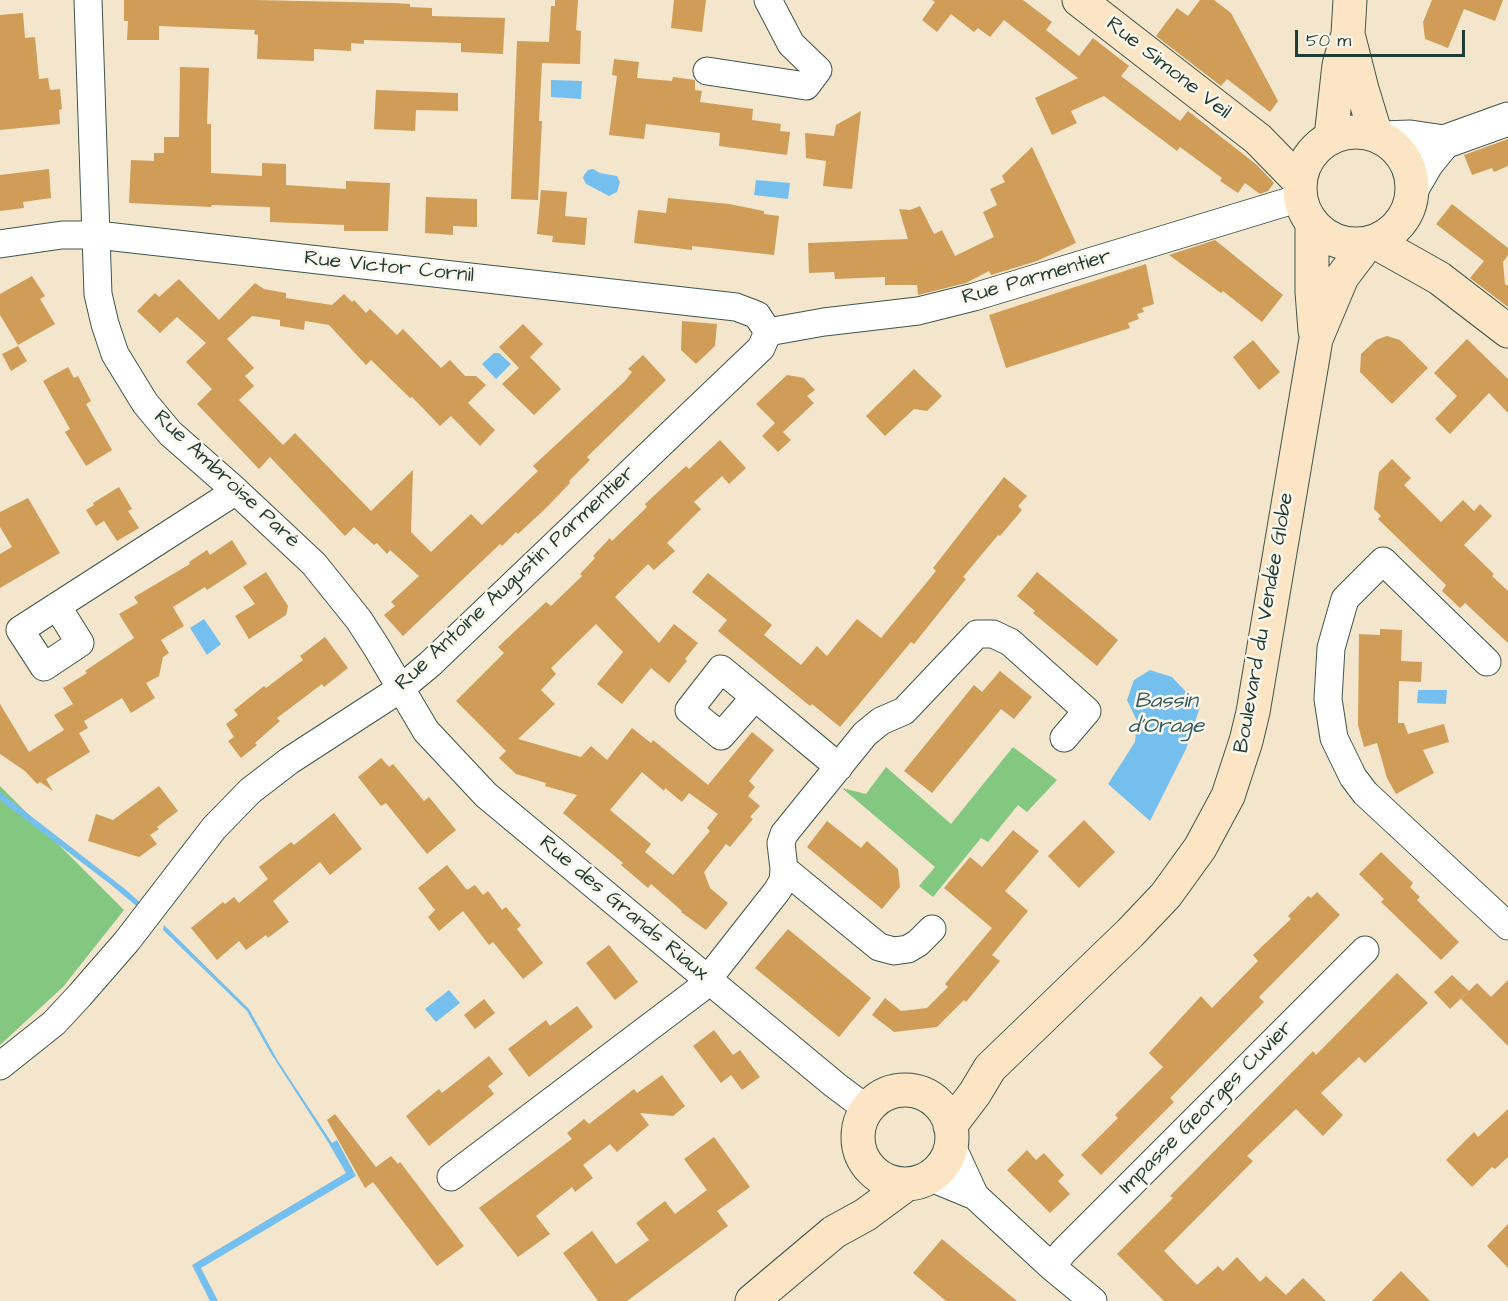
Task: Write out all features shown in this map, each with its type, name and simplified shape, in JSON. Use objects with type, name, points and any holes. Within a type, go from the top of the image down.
[{"type":"main road","points":[[1327,140],[1339,65],[1348,34],[1350,0]]},
{"type":"main road","name":"Rue Simone Veil","points":[[1095,5],[1258,139],[1304,202]]},
{"type":"main road","points":[[1348,34],[1362,89],[1379,136]]},
{"type":"main road","points":[[1410,199],[1395,229],[1371,243],[1347,244],[1328,238],[1304,202],[1303,166],[1311,153],[1327,140],[1346,132],[1361,132],[1379,136],[1398,150],[1408,167],[1410,199],[1419,249],[1439,278]]},
{"type":"main road","name":"Rue Simone Veil","points":[[1258,139],[1287,144],[1327,140]]},
{"type":"main road","name":"Boulevard du Vendée Globe","points":[[1304,202],[1316,339]]},
{"type":"main road","points":[[1371,243],[1439,278],[1508,331]]},
{"type":"main road","name":"Boulevard du Vendée Globe","points":[[951,1135],[990,1068],[1130,933],[1166,895],[1200,848],[1228,796],[1253,712],[1316,339],[1339,282],[1371,243]]},
{"type":"main road","name":"Boulevard du Vendée Globe","points":[[927,1096],[990,1068]]},
{"type":"main road","points":[[752,1301],[834,1232],[940,1168],[947,1157],[951,1135],[945,1114],[937,1103],[927,1096],[914,1091],[901,1090],[882,1096],[867,1109],[858,1132],[859,1145],[868,1166],[878,1176],[892,1182],[918,1181]]},
{"type":"main road","points":[[834,1232],[857,1194],[868,1166]]},
{"type":"street","name":"Rue Ambroise Paré","points":[[88,0],[98,294],[115,354],[145,403],[170,433],[314,564],[339,593],[377,648],[400,689]]},
{"type":"street","points":[[707,71],[806,86],[818,70],[791,44],[768,0]]},
{"type":"street","points":[[1379,136],[1410,137],[1444,142],[1508,119]]},
{"type":"street","points":[[1410,199],[1427,164],[1444,142]]},
{"type":"street","name":"Rue Parmentier","points":[[768,332],[930,308],[1180,235],[1304,202]]},
{"type":"street","name":"Rue Victor Cornil","points":[[0,244],[62,235],[97,235],[736,307],[757,315],[768,332]]},
{"type":"street","name":"Rue Antoine Augustin Parmentier","points":[[0,1066],[54,1023],[80,995],[127,941],[214,828],[250,791],[289,761],[400,689],[430,664],[761,348],[768,332]]},
{"type":"street","points":[[57,606],[236,491]]},
{"type":"street","points":[[1487,662],[1383,561],[1345,599],[1331,648],[1328,699],[1334,738],[1353,777],[1365,793],[1508,926]]},
{"type":"street","points":[[451,1177],[700,989],[783,881],[784,869],[780,852],[784,834],[865,734],[881,721],[904,711],[977,634],[993,634],[1010,642],[1087,711],[1064,738]]},
{"type":"street","name":"Rue des Grands Riaux","points":[[400,689],[426,731],[486,795],[835,1085],[867,1109]]},
{"type":"street","points":[[755,697],[839,767]]},
{"type":"street","points":[[784,869],[879,947],[894,951],[908,949],[932,929]]},
{"type":"street","name":"Impasse Georges Cuvier","points":[[1052,1267],[1060,1255],[1365,950]]},
{"type":"street","points":[[951,1135],[975,1196],[1052,1267],[1093,1301]]},
{"type":"street","points":[[918,1181],[975,1196]]},
{"type":"green space","points":[[1013,747],[1057,780],[1027,812],[1018,805],[988,842],[981,838],[933,897],[919,886],[935,867],[842,788],[866,794],[886,767],[951,824]]},
{"type":"green space","points":[[0,786],[124,910],[63,987],[0,1045]]},
{"type":"water","points":[[551,80],[582,81],[581,99],[551,97]]},
{"type":"water","points":[[593,169],[600,173],[617,176],[620,182],[617,192],[609,196],[586,184],[584,175],[588,170]]},
{"type":"water","points":[[756,180],[790,183],[788,199],[754,195]]},
{"type":"water","points":[[494,353],[499,353],[511,364],[496,379],[482,364]]},
{"type":"water","points":[[204,619],[221,644],[207,655],[190,628]]},
{"type":"water","name":"Bassin d'Orage","points":[[1150,670],[1172,677],[1200,707],[1186,749],[1150,821],[1108,784],[1135,742],[1137,721],[1127,700],[1134,680]]},
{"type":"water","points":[[1418,690],[1447,690],[1446,704],[1417,703]]},
{"type":"water","points":[[0,792],[125,889],[143,905],[140,909],[0,800]]},
{"type":"water","points":[[164,925],[249,1009],[278,1061],[332,1143],[337,1140],[356,1176],[201,1268],[218,1301],[210,1301],[192,1265],[346,1173],[247,1011],[163,930]]},
{"type":"water","points":[[449,990],[460,1003],[436,1022],[425,1009]]},
{"type":"building","points":[[124,0],[254,0],[410,4],[410,7],[432,8],[432,16],[505,18],[503,54],[461,52],[461,43],[364,40],[364,44],[351,43],[351,51],[314,49],[314,61],[257,59],[258,35],[254,34],[255,30],[159,26],[159,40],[127,40],[128,21],[124,21]]},
{"type":"building","points":[[555,0],[578,0],[576,30],[581,31],[580,64],[542,63],[538,200],[511,199],[517,41],[549,42],[551,6],[555,6]]},
{"type":"building","points":[[674,0],[706,0],[702,32],[671,28]]},
{"type":"building","points":[[932,0],[1023,0],[1052,22],[1046,30],[1079,56],[1093,38],[1129,66],[1121,76],[1180,121],[1188,111],[1257,165],[1274,183],[1268,191],[1260,194],[1245,183],[1238,193],[1220,181],[1222,178],[1180,147],[1177,151],[1104,96],[1071,111],[1077,123],[1052,135],[1035,98],[1078,78],[1004,20],[990,37],[978,28],[974,32],[951,14],[937,32],[922,20],[935,2]]},
{"type":"building","points":[[1200,0],[1214,0],[1231,13],[1278,101],[1270,112],[1227,79],[1221,86],[1156,36],[1177,8],[1188,16]]},
{"type":"building","points":[[1432,0],[1503,0],[1495,21],[1464,9],[1448,48],[1425,39],[1423,22]]},
{"type":"building","points":[[23,13],[25,38],[35,37],[39,79],[48,78],[50,90],[60,89],[62,109],[59,110],[60,124],[0,130],[0,15]]},
{"type":"building","points":[[614,59],[639,62],[637,78],[672,81],[673,77],[695,80],[695,90],[702,91],[700,102],[753,109],[752,120],[781,124],[780,131],[790,132],[787,155],[719,146],[720,133],[646,124],[644,139],[609,135],[617,76],[612,75]]},
{"type":"building","points":[[180,67],[209,68],[207,124],[211,124],[211,173],[262,176],[262,163],[286,164],[286,185],[346,189],[346,181],[390,183],[388,231],[344,231],[344,225],[270,222],[270,207],[129,203],[131,160],[154,161],[154,153],[164,153],[164,137],[179,137]]},
{"type":"building","points":[[376,90],[458,93],[458,111],[416,110],[415,131],[374,129]]},
{"type":"building","points":[[861,111],[852,189],[823,186],[826,161],[806,158],[805,133],[834,136],[836,125]]},
{"type":"building","points":[[1508,139],[1508,166],[1494,172],[1492,168],[1472,175],[1464,155]]},
{"type":"building","points":[[1032,147],[1076,243],[1037,261],[991,275],[989,271],[966,283],[918,295],[917,285],[885,285],[885,277],[835,279],[834,272],[809,273],[808,243],[908,239],[899,209],[910,210],[920,206],[934,234],[942,230],[955,256],[994,237],[983,212],[997,205],[990,189],[1005,182],[1002,176]]},
{"type":"building","points":[[49,169],[51,198],[23,202],[24,208],[0,211],[0,175]]},
{"type":"building","points":[[541,190],[567,192],[565,216],[587,218],[585,245],[552,242],[553,236],[537,234]]},
{"type":"building","points":[[426,197],[477,199],[477,227],[453,226],[453,235],[425,233]]},
{"type":"building","points":[[668,198],[729,204],[779,216],[774,255],[692,246],[692,250],[634,243],[638,210],[666,213]]},
{"type":"building","points":[[1452,204],[1508,248],[1508,255],[1503,262],[1505,284],[1508,286],[1508,307],[1470,278],[1484,261],[1436,224]]},
{"type":"building","points":[[1215,240],[1283,295],[1262,322],[1223,291],[1221,293],[1169,255]]},
{"type":"building","points":[[1146,264],[1154,304],[1142,308],[1144,312],[1137,314],[1139,319],[1128,323],[1130,328],[1006,368],[989,315]]},
{"type":"building","points":[[32,276],[45,296],[40,299],[55,324],[18,345],[0,315],[0,294]]},
{"type":"building","points":[[179,279],[219,320],[255,283],[264,289],[286,293],[286,298],[332,305],[344,294],[352,302],[354,300],[366,313],[370,309],[397,335],[403,329],[441,368],[450,360],[465,376],[476,376],[486,385],[468,403],[495,430],[480,446],[451,416],[440,426],[371,360],[366,365],[329,325],[305,321],[304,330],[280,326],[280,320],[252,316],[227,339],[254,368],[245,376],[254,386],[239,400],[283,445],[295,433],[371,511],[413,470],[411,532],[431,552],[471,514],[482,525],[538,471],[533,466],[625,381],[632,372],[628,369],[643,355],[666,380],[587,457],[590,460],[545,509],[518,534],[516,532],[502,546],[500,544],[403,636],[384,615],[395,606],[391,602],[419,576],[390,550],[387,554],[377,543],[374,545],[354,527],[345,536],[270,457],[259,469],[197,404],[212,389],[186,362],[206,343],[177,317],[160,333],[137,311],[155,293],[159,297]]},
{"type":"building","points":[[682,321],[717,324],[715,346],[696,364],[681,350]]},
{"type":"building","points":[[523,324],[543,344],[530,357],[561,389],[534,415],[502,384],[519,368],[499,347]]},
{"type":"building","points":[[1387,336],[1400,340],[1428,368],[1392,404],[1360,372],[1361,354],[1376,340]]},
{"type":"building","points":[[1467,339],[1508,379],[1508,413],[1489,393],[1450,434],[1435,419],[1457,396],[1434,373]]},
{"type":"building","points":[[1253,340],[1280,372],[1259,390],[1233,357]]},
{"type":"building","points":[[18,346],[27,361],[11,371],[2,354]]},
{"type":"building","points":[[68,367],[74,378],[78,376],[91,401],[86,404],[112,450],[86,466],[65,432],[70,429],[43,381]]},
{"type":"building","points":[[914,369],[942,396],[927,411],[914,409],[885,436],[866,416]]},
{"type":"building","points":[[787,375],[804,378],[815,390],[807,396],[814,403],[783,432],[791,440],[778,452],[762,436],[775,423],[756,404]]},
{"type":"building","points":[[720,440],[746,468],[729,484],[722,476],[694,502],[701,509],[667,543],[675,551],[654,570],[648,564],[615,597],[659,643],[674,624],[698,643],[685,659],[687,661],[669,683],[651,668],[622,704],[597,684],[623,652],[596,624],[551,668],[556,674],[541,690],[555,704],[518,739],[581,757],[591,746],[607,760],[632,728],[651,743],[653,740],[708,785],[752,732],[774,750],[749,781],[755,787],[748,796],[760,806],[750,817],[753,819],[730,847],[726,844],[704,872],[710,888],[728,903],[706,930],[681,912],[651,884],[648,888],[621,865],[623,863],[563,813],[577,795],[545,786],[546,783],[516,774],[499,758],[506,751],[456,701],[504,653],[498,647],[546,602],[551,606],[582,576],[580,574],[595,558],[593,556],[610,538],[612,541],[647,507],[645,504],[686,466],[689,469]],"holes":[[[642,772],[664,791],[665,788],[682,802],[689,793],[718,814],[707,828],[710,831],[673,875],[645,852],[651,844],[610,810]]]},
{"type":"building","points":[[1392,459],[1411,478],[1404,485],[1441,522],[1463,500],[1474,511],[1480,504],[1492,516],[1464,545],[1508,591],[1508,643],[1465,603],[1460,608],[1442,591],[1446,585],[1378,519],[1381,516],[1374,509],[1379,472]]},
{"type":"building","points":[[1004,477],[1027,496],[1018,506],[1022,510],[963,577],[966,579],[914,644],[911,642],[840,727],[812,704],[810,706],[718,631],[727,620],[692,592],[708,573],[772,625],[764,635],[801,665],[817,646],[827,656],[857,619],[881,638],[936,571],[933,568]]},
{"type":"building","points":[[119,487],[132,509],[128,511],[139,528],[117,541],[104,521],[96,526],[86,510]]},
{"type":"building","points":[[28,498],[60,553],[0,588],[0,554],[12,547],[0,527],[0,512]]},
{"type":"building","points":[[232,540],[247,564],[207,590],[205,587],[173,607],[184,626],[161,640],[169,653],[163,657],[159,676],[146,683],[155,698],[131,713],[122,698],[84,721],[88,728],[79,733],[90,752],[46,779],[53,791],[40,782],[37,784],[25,771],[0,754],[0,704],[29,752],[64,730],[54,715],[73,704],[63,688],[134,638],[119,614],[138,603],[134,597],[190,564],[189,562],[207,550],[210,555]]},
{"type":"building","points":[[266,572],[288,606],[286,615],[249,639],[235,616],[255,604],[243,587]]},
{"type":"building","points":[[1037,572],[1118,640],[1097,666],[1033,613],[1035,611],[1017,596]]},
{"type":"building","points":[[1380,629],[1402,630],[1401,661],[1422,662],[1421,682],[1399,681],[1398,723],[1404,723],[1408,734],[1444,724],[1449,742],[1423,750],[1434,773],[1396,794],[1387,778],[1377,743],[1364,747],[1358,725],[1359,634],[1380,635]]},
{"type":"building","points":[[325,637],[348,668],[324,687],[322,684],[277,718],[280,721],[241,758],[228,741],[234,737],[226,724],[238,715],[234,710],[264,686],[266,688],[303,660],[300,656]]},
{"type":"building","points":[[1000,671],[1032,697],[1014,719],[1001,709],[932,793],[904,771],[974,685],[982,692]]},
{"type":"building","points":[[381,758],[389,767],[393,764],[424,801],[429,797],[456,830],[427,854],[386,803],[381,806],[358,777]]},
{"type":"building","points":[[159,786],[178,811],[150,835],[157,844],[139,857],[88,841],[96,814],[113,820]]},
{"type":"building","points":[[334,813],[362,849],[330,875],[320,862],[273,901],[289,922],[268,938],[266,935],[246,950],[239,941],[217,960],[191,928],[223,902],[225,904],[234,897],[239,903],[268,879],[259,867],[291,842],[294,845]]},
{"type":"building","points":[[1084,820],[1115,852],[1079,888],[1048,856]]},
{"type":"building","points":[[827,821],[861,848],[867,841],[898,869],[900,887],[882,909],[807,847]]},
{"type":"building","points":[[1013,830],[1039,851],[1005,891],[1028,911],[992,955],[1000,961],[966,1002],[964,1000],[937,1027],[894,1032],[872,1015],[885,998],[901,1011],[927,1008],[948,987],[945,984],[992,928],[944,888],[970,857],[982,867]]},
{"type":"building","points":[[1381,852],[1413,883],[1410,887],[1420,897],[1417,900],[1459,942],[1441,960],[1381,902],[1384,899],[1359,874]]},
{"type":"building","points":[[447,865],[467,890],[475,885],[483,895],[488,891],[502,910],[506,907],[521,925],[517,929],[543,963],[523,979],[493,942],[489,945],[463,911],[439,931],[428,917],[435,910],[418,888]]},
{"type":"building","points":[[1317,892],[1340,915],[1259,997],[1264,1002],[1170,1098],[1174,1102],[1101,1175],[1081,1155],[1118,1118],[1115,1115],[1163,1067],[1149,1053],[1201,996],[1212,1008],[1258,961],[1253,955],[1291,919],[1288,916],[1308,896],[1311,898]]},
{"type":"building","points":[[788,929],[871,998],[839,1037],[755,968]]},
{"type":"building","points":[[609,945],[638,982],[615,1000],[586,963]]},
{"type":"building","points":[[1397,973],[1428,1003],[1365,1063],[1359,1057],[1321,1093],[1343,1115],[1323,1136],[1296,1109],[1247,1156],[1253,1161],[1164,1251],[1197,1285],[1218,1266],[1223,1271],[1237,1257],[1260,1282],[1266,1276],[1286,1295],[1303,1278],[1326,1301],[1164,1301],[1117,1254],[1173,1198],[1170,1196],[1313,1051],[1316,1055]]},
{"type":"building","points":[[1452,975],[1469,991],[1450,1009],[1434,992]]},
{"type":"building","points":[[1508,980],[1508,1046],[1461,999],[1477,983],[1491,997]]},
{"type":"building","points":[[484,999],[495,1013],[475,1029],[464,1015]]},
{"type":"building","points":[[577,1006],[593,1027],[529,1077],[508,1049],[546,1020],[550,1026]]},
{"type":"building","points":[[714,1030],[733,1055],[740,1050],[760,1077],[742,1090],[731,1075],[721,1083],[693,1046]]},
{"type":"building","points":[[489,1056],[503,1074],[488,1086],[494,1094],[429,1146],[406,1116],[439,1089],[442,1093]]},
{"type":"building","points":[[662,1075],[685,1106],[673,1116],[640,1113],[649,1125],[617,1152],[610,1144],[583,1165],[593,1178],[575,1192],[572,1187],[536,1216],[550,1234],[518,1257],[479,1208],[572,1139],[567,1133],[584,1119],[589,1124],[634,1089],[637,1093]]},
{"type":"building","points":[[1508,1109],[1508,1157],[1495,1169],[1492,1167],[1472,1187],[1446,1160],[1474,1132],[1478,1137]]},
{"type":"building","points":[[335,1114],[376,1167],[391,1156],[398,1164],[400,1162],[464,1246],[437,1266],[373,1182],[365,1188],[327,1120]]},
{"type":"building","points":[[714,1137],[750,1187],[717,1211],[728,1226],[627,1301],[598,1301],[563,1253],[592,1231],[616,1264],[649,1240],[636,1223],[665,1201],[675,1214],[707,1190],[684,1159]]},
{"type":"building","points":[[1027,1150],[1036,1160],[1044,1153],[1064,1175],[1058,1181],[1070,1194],[1050,1213],[1007,1170]]},
{"type":"building","points":[[1508,1224],[1508,1268],[1487,1246]]},
{"type":"building","points":[[942,1239],[1017,1301],[946,1301],[913,1273]]},
{"type":"building","points":[[1401,1271],[1430,1301],[1372,1301]]}]
